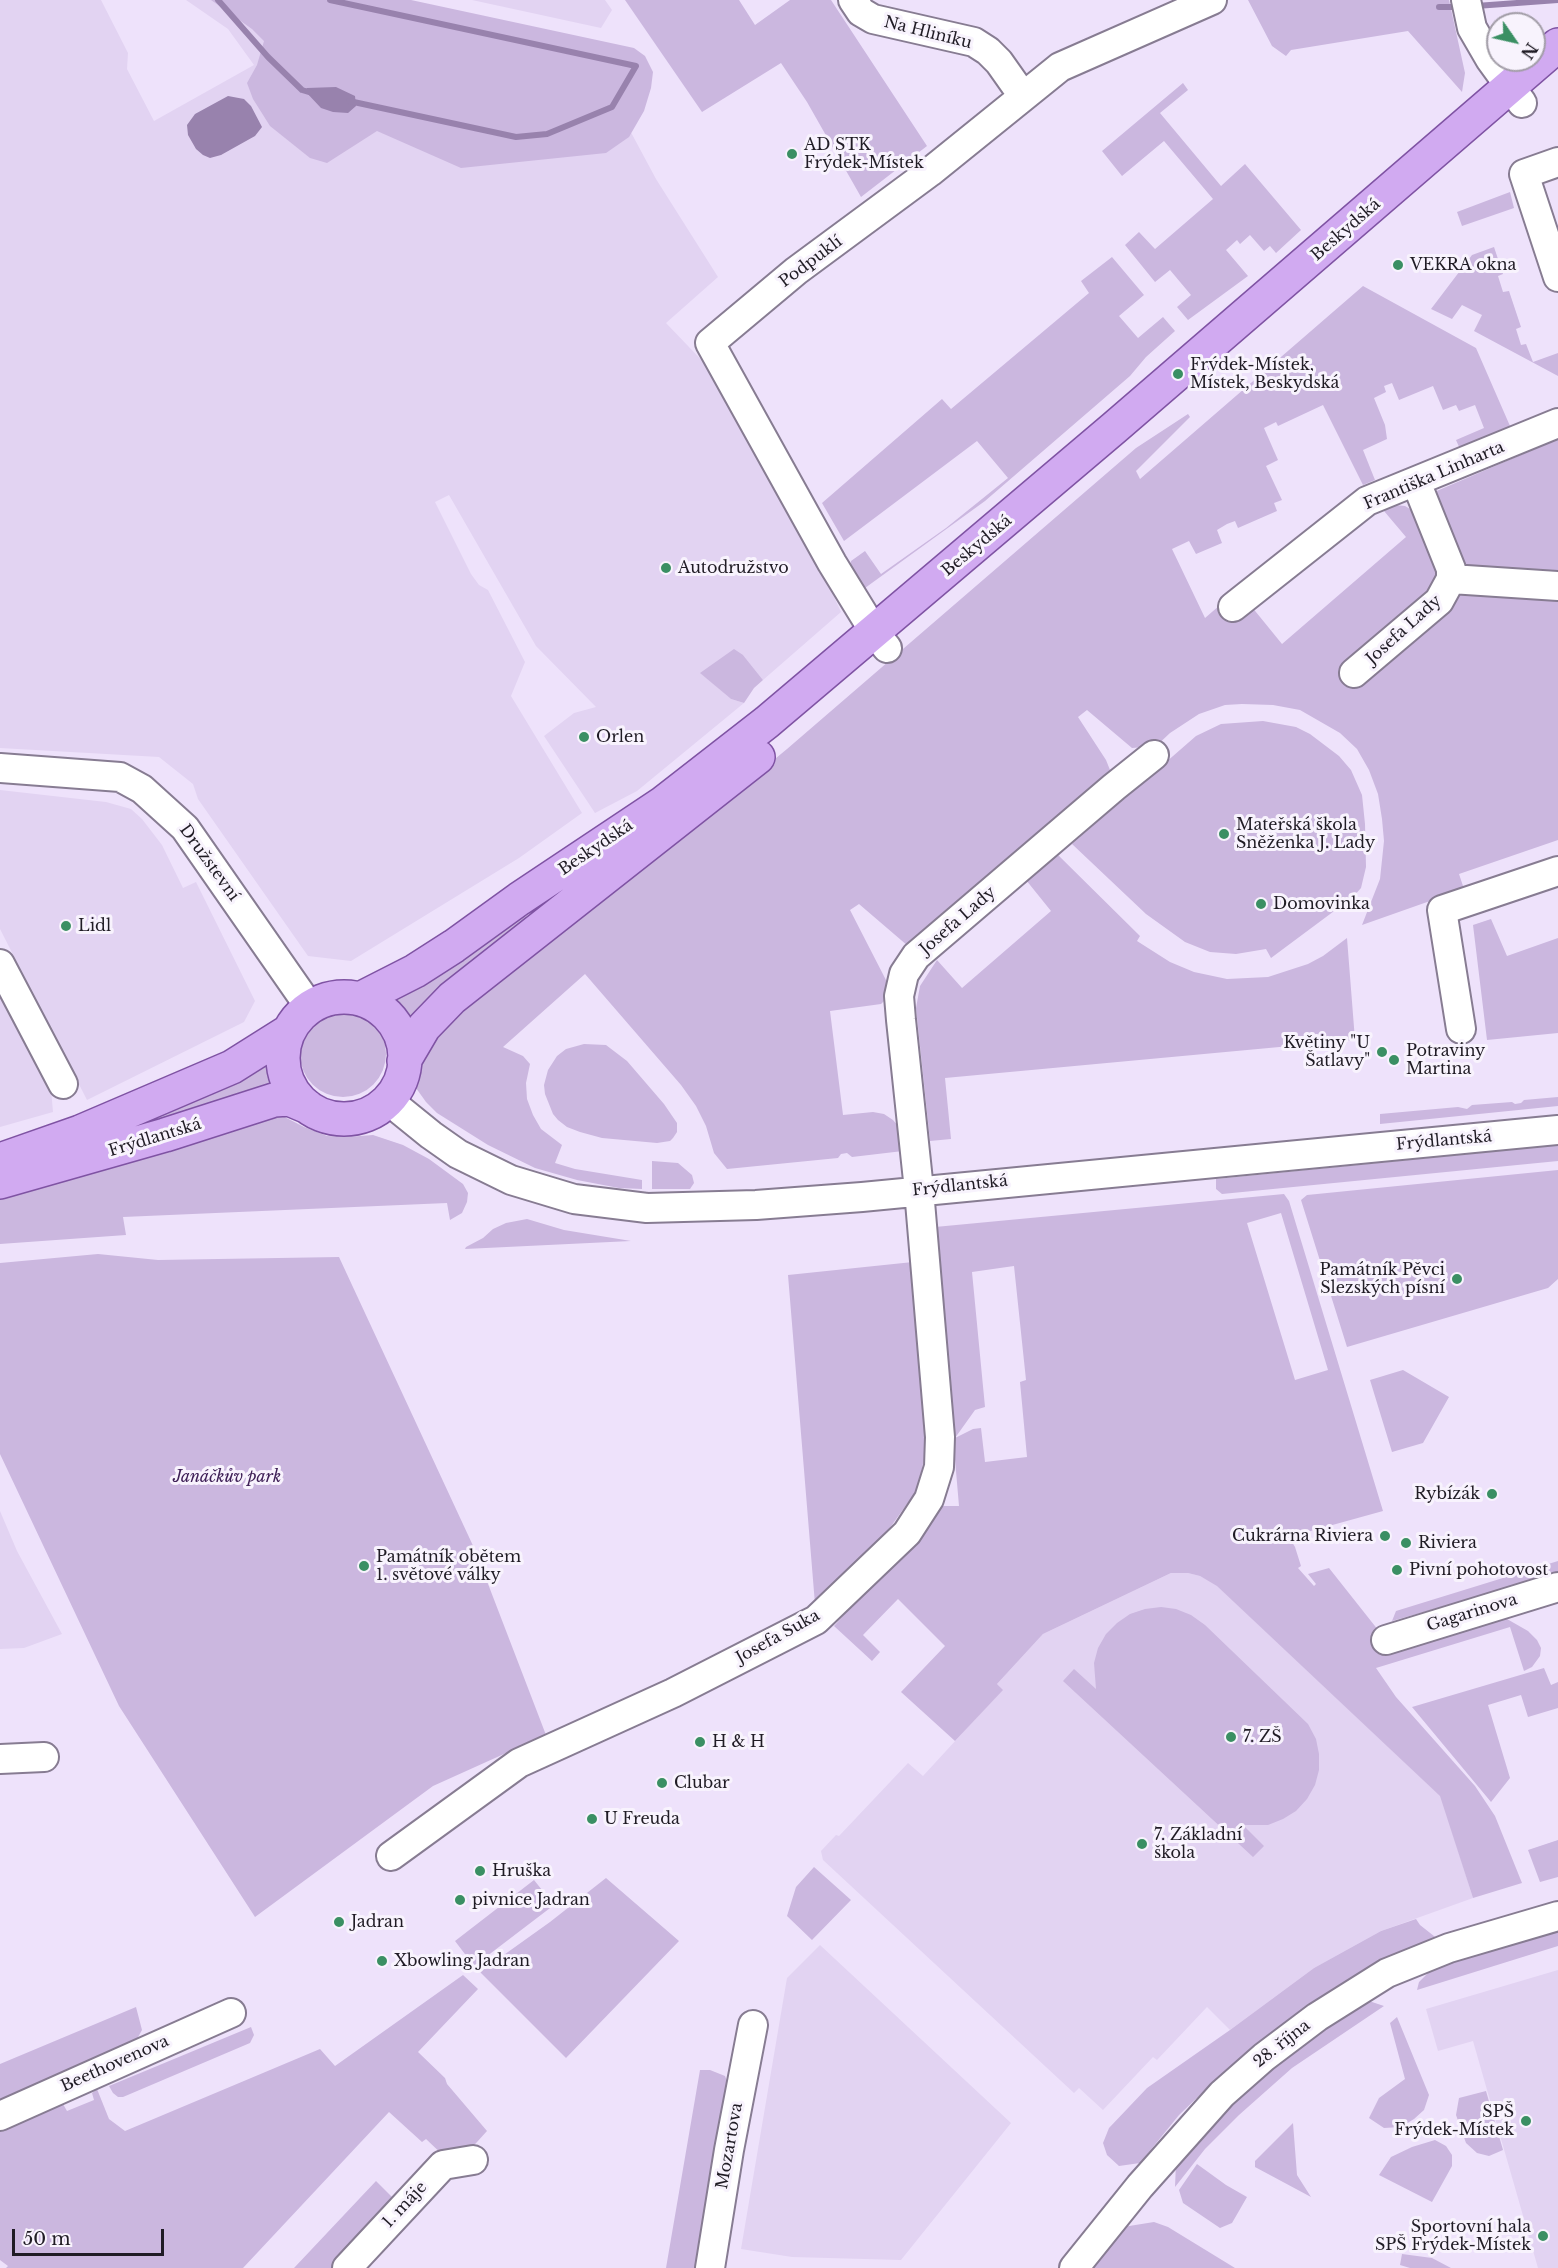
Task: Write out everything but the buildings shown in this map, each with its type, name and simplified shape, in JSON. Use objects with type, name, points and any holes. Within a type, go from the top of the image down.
[{"type":"main road","name":"Beskydská","points":[[404,1061],[424,1026],[452,998],[780,739],[881,640],[1516,95],[1558,45]]},
{"type":"main road","name":"Beskydská","points":[[1516,95],[1558,73]]},
{"type":"main road","name":"Beskydská","points":[[360,999],[415,971],[446,951],[663,803],[767,722],[881,640]]},
{"type":"main road","points":[[334,997],[360,999],[381,1009],[390,1017],[402,1037],[404,1061],[399,1081],[389,1101],[371,1114],[350,1120],[328,1117],[308,1107],[292,1088],[287,1077],[283,1054],[286,1033],[292,1022],[309,1006],[334,997]]},
{"type":"main road","name":"Frýdlantská","points":[[0,1160],[80,1132],[232,1067],[286,1033]]},
{"type":"main road","name":"Frýdlantská","points":[[0,1182],[165,1136],[274,1100],[289,1100],[308,1107]]},
{"type":"street","name":"Na Hliníku","points":[[853,0],[861,12],[873,19],[974,42],[999,62],[1023,96]]},
{"type":"street","name":"Podpuklí","points":[[881,640],[832,563],[710,343],[796,271],[930,172],[1060,67],[1212,0]]},
{"type":"street","points":[[1466,0],[1472,28],[1490,59],[1516,95]]},
{"type":"street","points":[[1558,162],[1524,174],[1558,277]]},
{"type":"street","name":"Františka Linharta","points":[[1233,607],[1367,501],[1558,423]]},
{"type":"street","name":"Josefa Lady","points":[[1354,673],[1439,601],[1451,579],[1451,569],[1416,482]]},
{"type":"street","points":[[1451,579],[1558,586]]},
{"type":"street","name":"Josefa Lady","points":[[919,1190],[899,996],[904,974],[916,956],[1154,755]]},
{"type":"street","name":"Družstevní","points":[[0,768],[120,777],[142,789],[185,828],[309,1006]]},
{"type":"street","points":[[1461,1029],[1443,910],[1558,871]]},
{"type":"street","points":[[0,964],[63,1084]]},
{"type":"street","name":"Frýdlantská","points":[[389,1101],[431,1136],[490,1171],[549,1192],[599,1203],[670,1208],[756,1205],[862,1197],[1558,1130]]},
{"type":"street","name":"Josefa Suka","points":[[391,1856],[519,1763],[673,1693],[816,1620],[907,1533],[929,1499],[939,1467],[940,1437],[919,1190]]},
{"type":"street","name":"Gagarinova","points":[[1386,1640],[1558,1587]]},
{"type":"street","points":[[0,1759],[44,1756]]},
{"type":"street","name":"28. října","points":[[1074,2268],[1140,2186],[1222,2094],[1264,2057],[1317,2017],[1387,1973],[1449,1948],[1558,1916]]},
{"type":"street","name":"Beethovenova","points":[[0,2116],[231,2013]]},
{"type":"street","name":"Mozartova","points":[[710,2268],[729,2150],[753,2025]]},
{"type":"street","name":"1. máje","points":[[347,2268],[443,2165],[473,2160]]},
{"type":"shaded area","points":[[0,0],[101,0],[128,53],[127,69],[154,121],[254,65],[228,29],[186,0],[267,0],[619,110],[656,179],[718,277],[666,323],[711,370],[801,525],[841,612],[763,680],[743,655],[701,673],[731,699],[744,703],[637,791],[595,813],[544,736],[574,713],[596,707],[536,646],[449,495],[435,502],[471,574],[479,585],[488,590],[525,662],[511,696],[582,813],[519,858],[351,961],[308,956],[198,799],[193,784],[159,757],[0,748]]},
{"type":"shaded area","points":[[472,0],[605,0],[612,10],[601,28]]},
{"type":"shaded area","points":[[336,87],[355,96],[356,106],[348,113],[321,108],[305,91],[307,88]]},
{"type":"shaded area","points":[[228,96],[244,99],[251,106],[262,127],[255,136],[221,155],[210,158],[196,149],[188,135],[187,125],[195,114]]},
{"type":"shaded area","points":[[0,790],[106,802],[131,809],[142,819],[162,845],[183,888],[196,882],[255,1001],[244,1022],[87,1100],[0,929]]},
{"type":"shaded area","points":[[0,986],[51,1089],[53,1112],[0,1127]]},
{"type":"shaded area","points":[[0,1511],[17,1551],[62,1634],[24,1648],[0,1649]]},
{"type":"shaded area","name":"7. Základní škola","points":[[1171,1573],[1200,1576],[1217,1585],[1441,1796],[1473,1898],[1381,1931],[1314,1968],[1230,2030],[1207,2007],[1157,2060],[1153,2057],[1103,2110],[1079,2088],[1074,2093],[823,1860],[821,1851],[836,1835],[839,1836],[908,1763],[923,1776],[1002,1690],[997,1684],[1043,1634]]},
{"type":"shaded area","points":[[820,1945],[1011,2123],[901,2260],[792,2257],[741,2249],[787,1978]]},
{"type":"shaded area","name":"SPŠ Frýdek-Místek","points":[[1558,1970],[1558,2268],[1538,2268],[1473,2041],[1438,2051],[1426,2009]]},
{"type":"green space","points":[[211,0],[411,0],[634,48],[645,56],[653,72],[651,88],[644,111],[629,137],[606,153],[461,168],[377,131],[327,163],[310,158],[270,126],[253,99],[247,83],[257,65],[264,41],[252,29]]},
{"type":"green space","points":[[625,0],[739,0],[755,25],[790,0],[831,0],[927,146],[861,197],[807,102],[781,63],[702,112]]},
{"type":"green space","points":[[1248,0],[1449,0],[1465,73],[1462,92],[1408,31],[1291,50],[1286,56],[1272,46]]},
{"type":"green space","points":[[1183,83],[1188,90],[1160,113],[1221,186],[1245,164],[1301,230],[1276,253],[1270,246],[1264,251],[1250,235],[1240,244],[1237,240],[1226,250],[1248,276],[1188,320],[1177,307],[1191,295],[1170,270],[1155,282],[1125,245],[1139,232],[1155,249],[1213,199],[1164,141],[1122,176],[1102,151]]},
{"type":"green space","points":[[1510,192],[1514,208],[1462,226],[1457,212]]},
{"type":"green space","points":[[1494,247],[1503,274],[1498,276],[1503,292],[1509,291],[1521,327],[1516,329],[1521,345],[1526,344],[1533,362],[1558,353],[1558,376],[1474,331],[1482,315],[1462,305],[1452,319],[1431,309],[1472,255]]},
{"type":"green space","points":[[1112,257],[1144,295],[1119,316],[1138,338],[1163,317],[1175,331],[1146,357],[1130,376],[985,501],[865,588],[861,587],[849,571],[851,561],[865,551],[881,574],[946,528],[1008,478],[977,441],[844,541],[822,503],[942,399],[951,409],[1089,293],[1081,281]]},
{"type":"green space","points":[[1363,286],[1476,348],[1510,426],[1460,449],[1456,440],[1484,428],[1475,405],[1459,411],[1456,405],[1443,410],[1433,386],[1399,400],[1392,383],[1384,386],[1386,392],[1374,398],[1385,425],[1387,439],[1363,450],[1375,480],[1363,485],[1323,405],[1278,426],[1276,422],[1264,428],[1278,460],[1266,466],[1282,500],[1274,503],[1277,511],[1238,528],[1235,521],[1227,524],[1217,530],[1222,543],[1196,554],[1189,541],[1172,549],[1205,618],[1227,599],[1247,601],[1282,644],[1406,537],[1384,511],[1387,509],[1385,504],[1405,506],[1415,512],[1432,493],[1558,439],[1558,840],[1459,874],[1464,889],[1362,925],[1380,879],[1384,841],[1382,819],[1378,794],[1369,770],[1357,749],[1340,733],[1300,710],[1273,705],[1225,705],[1199,714],[1170,733],[1153,749],[1132,748],[1087,710],[1078,717],[1106,760],[1110,770],[1109,775],[908,946],[859,904],[850,910],[888,984],[886,999],[881,1004],[830,1011],[843,1115],[873,1112],[884,1114],[899,1127],[903,1151],[852,1157],[847,1153],[841,1154],[838,1158],[727,1169],[714,1153],[706,1126],[696,1106],[681,1085],[585,974],[503,1047],[523,1056],[530,1064],[526,1083],[527,1099],[541,1129],[562,1145],[555,1163],[575,1169],[642,1180],[642,1189],[619,1188],[577,1180],[535,1168],[488,1145],[437,1113],[426,1102],[416,1088],[416,1068],[441,1025],[683,835],[787,749],[1136,448],[1188,414],[1190,417],[1136,471],[1140,479]]},
{"type":"green space","points":[[734,649],[743,655],[763,680],[754,688],[744,703],[731,699],[700,673]]},
{"type":"green space","name":"Mateřská škola Sněženka J. Lady","points":[[1263,721],[1296,727],[1310,734],[1339,756],[1351,770],[1362,795],[1365,824],[1366,867],[1361,888],[1353,897],[1271,958],[1266,949],[1236,954],[1210,952],[1185,942],[1146,914],[1072,844],[1196,736],[1221,724]]},
{"type":"green space","points":[[1056,853],[1140,936],[1137,941],[1170,962],[1194,972],[1227,979],[1268,977],[1308,964],[1347,938],[1355,1040],[945,1078],[951,1139],[930,1141],[916,1008],[920,986],[937,960],[962,988],[1051,911],[1026,880]]},
{"type":"green space","points":[[522,912],[529,921],[411,1022],[407,1013],[394,1001],[436,975]]},
{"type":"green space","points":[[1491,919],[1507,956],[1558,938],[1558,1033],[1487,1040],[1473,925]]},
{"type":"green space","points":[[335,1011],[351,1011],[374,1023],[383,1037],[386,1054],[383,1071],[374,1085],[351,1097],[335,1097],[319,1090],[307,1078],[300,1062],[300,1046],[307,1030],[319,1018]]},
{"type":"green space","points":[[584,1044],[606,1045],[627,1061],[664,1104],[677,1123],[677,1132],[670,1141],[657,1143],[602,1138],[567,1127],[558,1120],[545,1094],[544,1085],[548,1070],[557,1056],[566,1049]]},
{"type":"green space","points":[[268,1061],[274,1087],[92,1145]]},
{"type":"green space","points":[[1558,1097],[1558,1106],[1380,1124],[1380,1114],[1458,1107],[1467,1109],[1472,1105],[1512,1102],[1515,1104],[1524,1100]]},
{"type":"green space","points":[[277,1113],[327,1136],[373,1135],[403,1145],[429,1159],[463,1184],[468,1193],[462,1213],[450,1220],[447,1203],[123,1217],[126,1235],[0,1244],[0,1193]]},
{"type":"green space","points":[[1558,1145],[1558,1161],[1222,1194],[1216,1189],[1216,1179]]},
{"type":"green space","points":[[652,1161],[678,1163],[692,1175],[694,1183],[690,1189],[652,1189]]},
{"type":"green space","points":[[1558,1170],[1558,1279],[1548,1288],[1347,1347],[1301,1200],[1307,1195]]},
{"type":"green space","points":[[1284,1194],[1289,1201],[1383,1511],[1289,1537],[1301,1566],[1298,1568],[1314,1586],[1316,1584],[1308,1574],[1329,1568],[1386,1640],[1498,1617],[1507,1619],[1528,1631],[1537,1640],[1541,1648],[1540,1656],[1532,1667],[1524,1671],[1510,1627],[1376,1668],[1396,1697],[1475,1786],[1495,1816],[1522,1883],[1473,1898],[1440,1796],[1217,1586],[1200,1576],[1171,1573],[1043,1634],[997,1684],[1003,1690],[955,1741],[901,1692],[945,1646],[898,1599],[863,1635],[880,1652],[872,1661],[834,1626],[896,1558],[937,1506],[959,1506],[935,1227]],"holes":[[[1281,1213],[1328,1370],[1295,1380],[1247,1223]],[[1014,1266],[1026,1380],[1020,1382],[1027,1457],[985,1462],[981,1428],[973,1429],[955,1438],[975,1410],[985,1407],[972,1272]]]},
{"type":"green space","points":[[527,1219],[564,1230],[631,1241],[465,1249],[493,1229],[506,1223]]},
{"type":"green space","name":"Janáčkův park","points":[[98,1254],[158,1260],[339,1257],[475,1550],[546,1735],[433,1786],[255,1917],[119,1706],[0,1454],[0,1263]]},
{"type":"green space","points":[[913,1262],[929,1438],[917,1490],[874,1550],[815,1604],[788,1275]]},
{"type":"green space","points":[[1403,1370],[1449,1397],[1423,1443],[1392,1452],[1370,1380]]},
{"type":"green space","points":[[1558,1561],[1558,1574],[1392,1621],[1396,1611]]},
{"type":"green space","points":[[1161,1607],[1176,1609],[1191,1615],[1205,1625],[1308,1724],[1316,1739],[1319,1770],[1315,1785],[1307,1799],[1296,1811],[1283,1819],[1268,1825],[1243,1825],[1264,1846],[1253,1857],[1063,1681],[1074,1669],[1096,1689],[1094,1663],[1098,1648],[1106,1634],[1130,1614]]},
{"type":"green space","points":[[1544,1668],[1551,1685],[1558,1682],[1558,1708],[1528,1717],[1521,1695],[1488,1705],[1510,1778],[1491,1802],[1412,1707]]},
{"type":"green space","points":[[1558,1840],[1558,1877],[1540,1882],[1528,1850]]},
{"type":"green space","points":[[814,1867],[851,1900],[812,1940],[787,1916],[796,1887]]},
{"type":"green space","points":[[606,1878],[679,1941],[566,2058],[480,1972]]},
{"type":"green space","points":[[534,1880],[554,1905],[474,1966],[455,1941]]},
{"type":"green space","points":[[1416,1919],[1439,1940],[1354,1978],[1278,2027],[1227,2069],[1179,2115],[1140,2163],[1119,2166],[1107,2155],[1103,2143],[1109,2128],[1147,2088],[1314,1968],[1381,1931]]},
{"type":"green space","points":[[1558,1929],[1558,1946],[1417,1990],[1419,1982],[1434,1967]]},
{"type":"green space","points":[[463,1975],[478,1989],[418,2052],[445,2078],[447,2084],[487,2131],[467,2153],[447,2159],[426,2139],[422,2142],[389,2112],[243,2268],[6,2268],[8,2266],[0,2260],[0,2131],[63,2104],[67,2111],[94,2100],[92,2093],[97,2089],[109,2119],[125,2131],[320,2049],[335,2066]]},
{"type":"green space","points":[[1369,2001],[1384,2006],[1292,2068],[1205,2149],[1175,2187],[1176,2163],[1252,2077],[1354,2005]]},
{"type":"green space","points":[[136,2007],[142,2030],[130,2045],[0,2101],[0,2064]]},
{"type":"green space","points":[[1397,2017],[1429,2095],[1424,2110],[1414,2119],[1401,2127],[1384,2128],[1369,2118],[1379,2098],[1405,2079],[1390,2023]]},
{"type":"green space","points":[[251,2027],[254,2035],[250,2043],[123,2097],[118,2097],[109,2086]]},
{"type":"green space","points":[[700,2070],[710,2070],[725,2076],[729,2086],[703,2268],[666,2268]]},
{"type":"green space","points":[[1486,2091],[1503,2150],[1489,2156],[1477,2153],[1466,2143],[1456,2115],[1459,2098]]},
{"type":"green space","points":[[1293,2123],[1297,2175],[1311,2197],[1255,2167],[1255,2161]]},
{"type":"green space","points":[[1435,2140],[1446,2146],[1452,2155],[1452,2166],[1432,2202],[1379,2175],[1391,2157]]},
{"type":"green space","points":[[1197,2164],[1247,2197],[1232,2223],[1220,2228],[1183,2203],[1179,2190]]},
{"type":"green space","points":[[376,2181],[395,2202],[340,2268],[294,2268]]},
{"type":"green space","points":[[1154,2222],[1168,2227],[1235,2268],[1093,2268],[1123,2227]]},
{"type":"green space","points":[[1402,2254],[1432,2258],[1451,2268],[1410,2268],[1400,2265]]},
{"type":"waterway","points":[[218,0],[268,57],[302,90],[312,93]]},
{"type":"waterway","points":[[330,0],[636,66],[612,107],[547,134],[516,137],[349,101]]},
{"type":"waterway","points":[[1476,6],[1558,0]]},
{"type":"waterway","points":[[1439,7],[1460,7]]},
{"type":"place","name":"AD STK Frýdek-Místek","points":[[792,154]]},
{"type":"place","name":"VEKRA okna","points":[[1398,265]]},
{"type":"place","name":"Frýdek-Místek, Místek, Beskydská","points":[[1178,374]]},
{"type":"place","name":"Autodružstvo","points":[[666,568]]},
{"type":"place","name":"Orlen","points":[[584,737]]},
{"type":"place","name":"Mateřská škola Sněženka J. Lady","points":[[1224,834]]},
{"type":"place","name":"Domovinka","points":[[1261,904]]},
{"type":"place","name":"Lidl","points":[[66,926]]},
{"type":"place","name":"Květiny \"U Šatlavy\"","points":[[1382,1052]]},
{"type":"place","name":"Potraviny Martina","points":[[1394,1060]]},
{"type":"place","name":"Památník Pěvci Slezských písní","points":[[1457,1279]]},
{"type":"place","name":"Rybízák","points":[[1492,1494]]},
{"type":"place","name":"Cukrárna Riviera","points":[[1385,1536]]},
{"type":"place","name":"Riviera","points":[[1406,1543]]},
{"type":"place","name":"Památník obětem 1. světové války","points":[[364,1566]]},
{"type":"place","name":"Pivní pohotovost","points":[[1397,1570]]},
{"type":"place","name":"7. ZŠ","points":[[1231,1737]]},
{"type":"place","name":"H & H","points":[[700,1742]]},
{"type":"place","name":"Clubar","points":[[662,1783]]},
{"type":"place","name":"U Freuda","points":[[592,1819]]},
{"type":"place","name":"7. Základní škola","points":[[1142,1844]]},
{"type":"place","name":"Hruška","points":[[480,1871]]},
{"type":"place","name":"pivnice Jadran","points":[[460,1900]]},
{"type":"place","name":"Jadran","points":[[339,1922]]},
{"type":"place","name":"Xbowling Jadran","points":[[382,1961]]},
{"type":"place","name":"SPŠ Frýdek-Místek","points":[[1526,2121]]},
{"type":"place","name":"Sportovní hala SPŠ Frýdek-Místek","points":[[1543,2236]]}]
